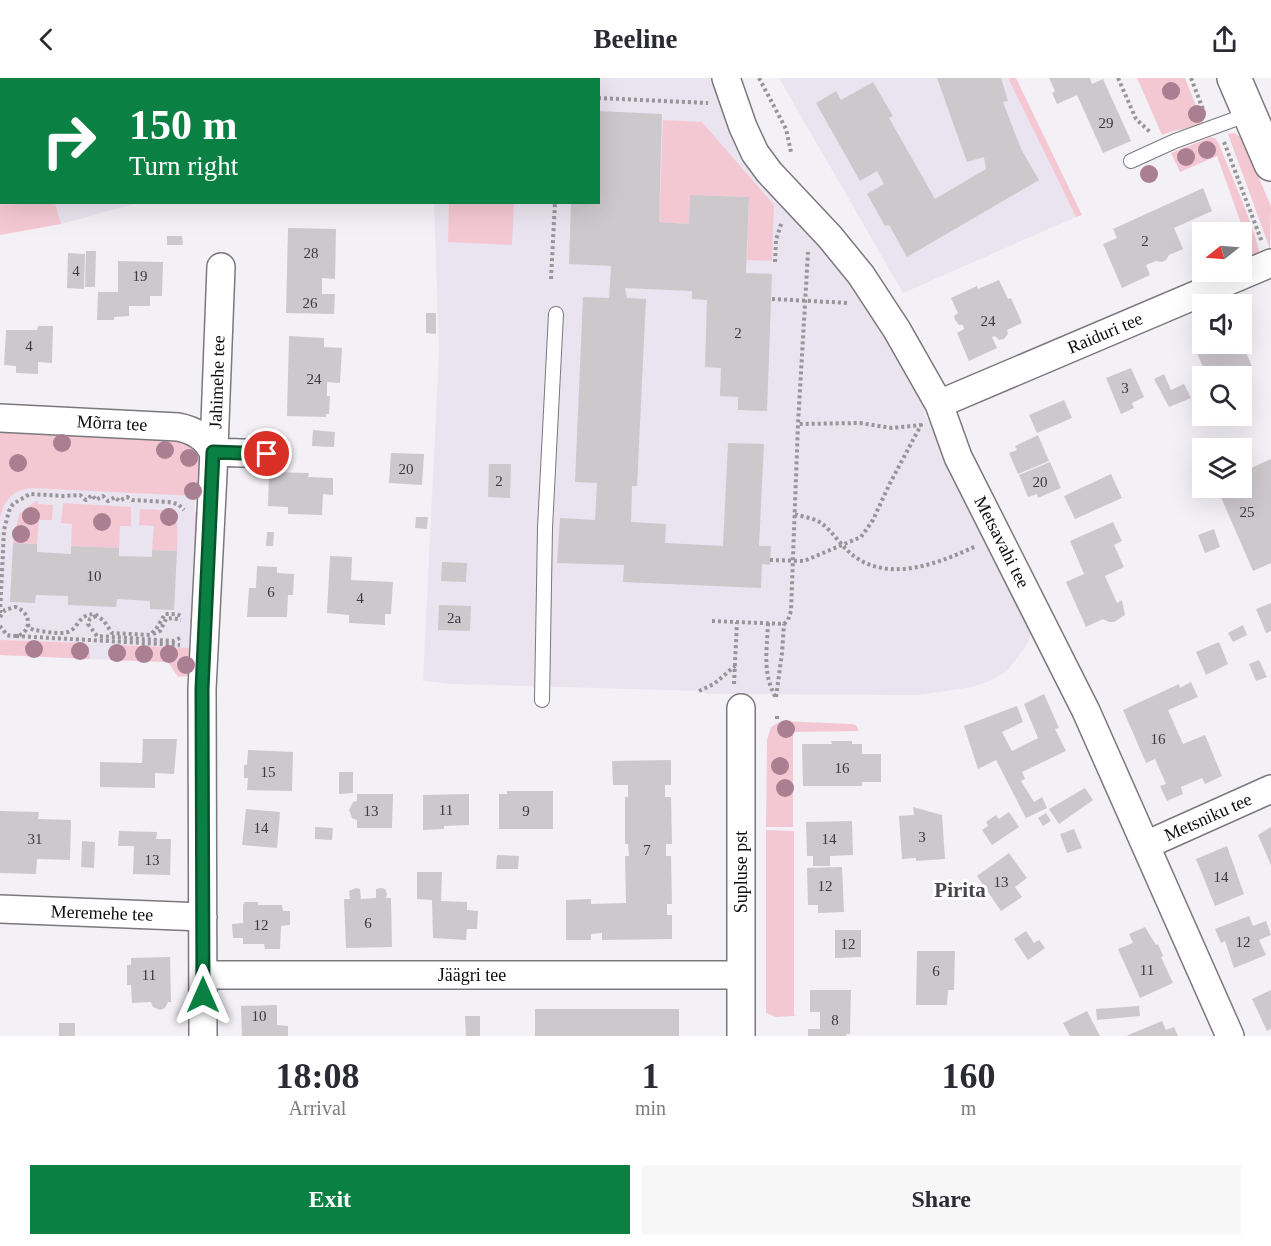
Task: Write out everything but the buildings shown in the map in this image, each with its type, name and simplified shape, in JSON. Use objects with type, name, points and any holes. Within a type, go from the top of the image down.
[{"type":"main road","points":[[1234,78],[1271,164]]},
{"type":"street","name":"Metsavahi tee","points":[[726,78],[743,127],[755,153],[769,172],[830,237],[861,275],[897,330],[939,404],[958,458],[1076,689],[1230,1036]]},
{"type":"street","name":"Raiduri tee","points":[[939,404],[1268,257]]},
{"type":"street","name":"Jahimehe tee","points":[[203,1036],[202,689],[221,267]]},
{"type":"street","name":"Mõrra tee","points":[[0,418],[178,427],[203,437],[213,452]]},
{"type":"street","points":[[213,452],[267,454]]},
{"type":"street","name":"Supluse pst","points":[[741,708],[741,1036]]},
{"type":"street","name":"Metsniku tee","points":[[1146,845],[1271,789]]},
{"type":"street","name":"Meremehe tee","points":[[0,909],[203,917]]},
{"type":"street","name":"Jäägri tee","points":[[203,975],[741,975]]},
{"type":"lane","points":[[1131,161],[1175,141],[1249,114]]},
{"type":"lane","points":[[543,700],[545,528],[556,314]]},
{"type":"path","points":[[759,78],[786,129],[791,152]]},
{"type":"path","points":[[1118,78],[1136,119],[1155,135]]},
{"type":"path","points":[[1191,78],[1207,121]]},
{"type":"path","points":[[600,98],[712,102]]},
{"type":"path","points":[[1222,136],[1268,257]]},
{"type":"path","points":[[551,279],[555,204]]},
{"type":"path","points":[[775,262],[776,240],[784,212]]},
{"type":"path","points":[[768,623],[766,669],[768,684],[776,698],[784,624],[791,611],[808,241]]},
{"type":"path","points":[[772,299],[855,304]]},
{"type":"path","points":[[770,560],[804,561],[861,537],[921,425],[892,428],[860,423],[798,424]]},
{"type":"path","points":[[0,613],[4,524],[14,504],[23,497],[30,494],[80,495],[86,500],[92,495],[96,500],[103,496],[108,501],[115,497],[119,501],[127,497],[132,500],[177,504],[184,508],[186,514]]},
{"type":"path","points":[[795,514],[822,524],[841,545],[863,563],[877,567],[910,569],[955,555],[998,536]]},
{"type":"path","points":[[0,617],[5,610],[15,607],[27,615],[31,630],[64,632],[70,631],[88,615],[100,617],[112,633],[150,635],[160,631],[165,620],[169,618],[179,619],[183,626]]},
{"type":"path","points":[[150,635],[161,618],[168,614],[179,615],[188,623]]},
{"type":"path","points":[[100,617],[93,617],[88,624],[97,636],[174,641],[182,636]]},
{"type":"path","points":[[712,621],[784,624]]},
{"type":"path","points":[[737,622],[734,681],[741,708]]},
{"type":"path","points":[[16,636],[24,632],[28,624]]},
{"type":"path","points":[[0,626],[7,635],[16,636],[172,646],[185,642]]},
{"type":"path","points":[[699,691],[714,684],[735,666]]},
{"type":"shaded area","points":[[600,78],[717,78],[863,293],[927,406],[924,413],[1022,597],[1032,633],[1024,649],[1007,671],[990,681],[972,687],[919,695],[707,694],[701,691],[453,684],[423,681],[439,352],[434,204],[600,204]]},
{"type":"shaded area","points":[[779,78],[1008,78],[1076,217],[903,293]]},
{"type":"shaded area","points":[[1008,78],[1016,78],[1082,215],[1076,217]]},
{"type":"shaded area","points":[[1137,78],[1185,78],[1203,123],[1162,135]]},
{"type":"shaded area","points":[[663,120],[702,122],[774,205],[772,261],[747,260],[749,197],[690,195],[689,224],[659,222]]},
{"type":"shaded area","points":[[1235,133],[1242,139],[1271,206],[1270,249],[1228,134]]},
{"type":"shaded area","points":[[1211,137],[1216,139],[1250,222],[1241,222],[1217,156],[1180,172],[1171,153]]},
{"type":"shaded area","points":[[0,204],[55,204],[61,224],[0,235]]},
{"type":"shaded area","points":[[56,204],[134,204],[61,224]]},
{"type":"shaded area","points":[[449,204],[514,204],[512,245],[448,242]]},
{"type":"shaded area","points":[[1252,227],[1259,255],[1253,257],[1252,254]]},
{"type":"shaded area","points":[[0,424],[119,429],[191,443],[202,456],[199,499],[195,496],[32,488],[15,493],[10,497],[0,518]]},
{"type":"shaded area","points":[[0,432],[196,462],[190,663],[0,655]]},
{"type":"shaded area","points":[[36,501],[38,504],[53,505],[52,520],[39,520],[37,544],[13,543],[19,514]]},
{"type":"shaded area","points":[[63,503],[131,507],[131,526],[120,526],[119,548],[71,546],[72,524],[61,523]]},
{"type":"shaded area","points":[[140,509],[163,510],[174,516],[178,528],[177,551],[152,550],[154,526],[139,525]]},
{"type":"shaded area","points":[[195,512],[198,512],[190,676],[178,677],[168,662],[110,660],[114,648],[118,645],[191,648]]},
{"type":"shaded area","points":[[0,640],[84,643],[89,647],[90,659],[0,655]]},
{"type":"shaded area","points":[[781,721],[852,724],[856,725],[859,731],[793,732],[793,827],[766,827],[767,740],[771,727]]},
{"type":"shaded area","points":[[766,830],[794,831],[794,1015],[796,1016],[776,1017],[766,1013]]},
{"type":"district","name":"Pirita","points":[[960,890]]},
{"type":"route","points":[[203,995],[202,689],[213,452],[267,454]]}]
